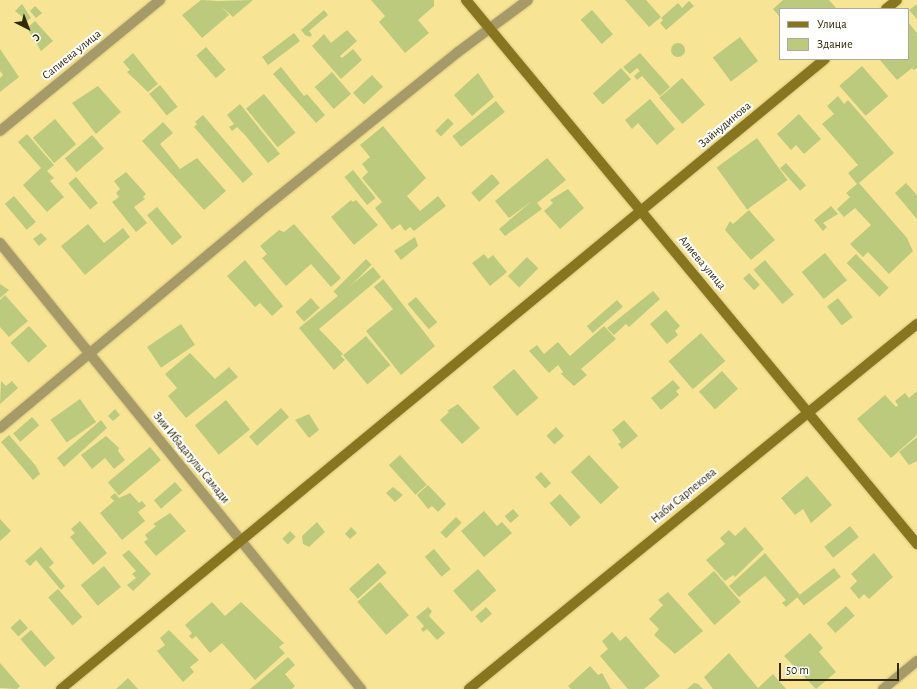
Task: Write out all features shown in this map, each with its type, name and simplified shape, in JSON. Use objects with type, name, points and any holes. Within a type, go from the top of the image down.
[{"type":"street","name":"Сапиева улица","points":[[0,131],[160,0]]},
{"type":"street","name":"Алиева улица","points":[[466,0],[810,411],[917,544]]},
{"type":"street","points":[[0,428],[89,355],[181,275],[490,28],[528,0]]},
{"type":"street","points":[[887,8],[897,0]]},
{"type":"street","name":"Зайнудинова","points":[[61,689],[240,538],[643,212],[824,60]]},
{"type":"street","name":"Зии Ибадатулы Самади","points":[[0,244],[361,689]]},
{"type":"street","name":"Наби Сарпекова","points":[[468,689],[917,324]]},
{"type":"street","points":[[883,689],[917,661]]},
{"type":"building","points":[[201,0],[253,0],[233,17],[222,7],[229,15],[202,38],[182,15]]},
{"type":"building","points":[[371,0],[434,0],[434,6],[418,20],[429,33],[405,53],[379,22],[385,16]]},
{"type":"building","points":[[625,0],[646,0],[661,17],[649,27]]},
{"type":"building","points":[[783,0],[829,0],[836,8],[779,8],[779,16],[773,9]]},
{"type":"building","points":[[689,1],[694,6],[666,30],[660,23],[663,20],[661,18],[678,3],[682,8]]},
{"type":"building","points":[[22,4],[31,18],[27,21],[15,11]]},
{"type":"building","points":[[917,4],[917,19],[909,10]]},
{"type":"building","points":[[35,6],[42,13],[36,18],[30,11]]},
{"type":"building","points":[[324,10],[328,15],[309,31],[312,35],[310,37],[305,35],[301,30]]},
{"type":"building","points":[[592,10],[613,34],[602,44],[581,20]]},
{"type":"building","points":[[35,21],[53,41],[41,51],[27,28]]},
{"type":"building","points":[[909,23],[917,33],[917,68],[914,70],[912,68],[897,80],[880,60],[909,60]]},
{"type":"building","points":[[347,30],[357,41],[340,56],[342,58],[353,49],[362,60],[341,79],[312,46],[324,34],[331,43]]},
{"type":"building","points":[[294,33],[300,41],[268,65],[262,57]]},
{"type":"building","points":[[740,37],[758,61],[731,81],[713,57]]},
{"type":"building","points":[[675,43],[681,43],[685,47],[685,53],[681,57],[675,57],[671,53],[671,47]]},
{"type":"building","points":[[206,47],[226,70],[216,78],[196,56]]},
{"type":"building","points":[[0,49],[19,77],[0,92],[0,78],[3,75],[0,71]]},
{"type":"building","points":[[133,53],[158,84],[148,92],[127,72],[130,70],[123,62]]},
{"type":"building","points":[[640,53],[670,87],[660,96],[642,76],[637,80],[634,76],[640,71],[637,68],[630,74],[623,67]]},
{"type":"building","points":[[862,66],[888,96],[866,116],[839,86]]},
{"type":"building","points":[[281,67],[304,96],[307,94],[325,115],[316,123],[273,74]]},
{"type":"building","points":[[621,68],[631,79],[603,105],[593,93]]},
{"type":"building","points":[[332,72],[351,94],[334,109],[315,87]]},
{"type":"building","points":[[478,73],[494,97],[472,116],[454,95]]},
{"type":"building","points":[[372,75],[383,87],[364,104],[353,93]]},
{"type":"building","points":[[682,78],[705,104],[682,124],[659,98]]},
{"type":"building","points":[[160,85],[178,107],[167,116],[149,94]]},
{"type":"building","points":[[98,86],[121,112],[96,134],[72,103]]},
{"type":"building","points":[[264,94],[295,133],[278,147],[246,108]]},
{"type":"building","points":[[838,96],[844,104],[848,100],[894,153],[859,183],[907,238],[913,251],[889,274],[868,252],[863,257],[850,244],[871,225],[855,208],[844,217],[837,209],[850,197],[846,193],[857,184],[848,173],[858,165],[822,124],[834,114],[827,106]]},
{"type":"building","points":[[650,99],[675,129],[657,145],[638,123],[632,129],[625,120]]},
{"type":"building","points":[[496,101],[505,112],[461,147],[452,136]]},
{"type":"building","points":[[240,104],[280,154],[268,163],[237,127],[232,131],[229,127],[234,124],[227,115]]},
{"type":"building","points":[[799,114],[821,139],[804,154],[796,145],[791,150],[777,134]]},
{"type":"building","points":[[203,115],[253,174],[243,183],[194,127],[197,124],[195,122]]},
{"type":"building","points":[[448,118],[454,124],[441,136],[435,131]]},
{"type":"building","points":[[55,119],[76,144],[54,163],[33,138]]},
{"type":"building","points":[[163,122],[173,133],[160,144],[180,169],[197,158],[226,191],[204,210],[142,141]]},
{"type":"building","points":[[383,126],[426,178],[407,196],[420,211],[438,196],[446,206],[414,231],[410,227],[405,231],[400,224],[392,230],[375,208],[382,202],[362,178],[368,172],[362,164],[370,157],[360,145]]},
{"type":"building","points":[[27,134],[54,165],[47,171],[54,178],[50,181],[64,197],[47,212],[23,185],[41,168],[18,142]]},
{"type":"building","points":[[92,135],[104,149],[77,172],[65,159]]},
{"type":"building","points":[[757,138],[788,180],[747,209],[717,167]]},
{"type":"building","points":[[547,158],[566,180],[537,203],[542,209],[505,236],[499,229],[532,201],[509,218],[495,201]]},
{"type":"building","points":[[786,163],[806,185],[800,191],[780,168]]},
{"type":"building","points":[[353,170],[376,198],[367,205],[344,177]]},
{"type":"building","points":[[126,172],[146,194],[143,197],[145,199],[134,207],[147,223],[136,232],[112,202],[119,197],[116,193],[120,189],[114,181]]},
{"type":"building","points":[[492,174],[500,183],[479,202],[471,193]]},
{"type":"building","points":[[76,177],[98,203],[90,209],[68,183]]},
{"type":"building","points":[[906,183],[917,195],[917,219],[895,193]]},
{"type":"building","points":[[568,189],[584,208],[560,229],[544,211],[553,203],[550,200]]},
{"type":"building","points":[[14,196],[36,222],[27,230],[5,204]]},
{"type":"building","points":[[351,200],[353,202],[356,200],[378,225],[354,245],[331,217]]},
{"type":"building","points":[[831,206],[838,214],[823,223],[827,227],[823,231],[814,220]]},
{"type":"building","points":[[157,207],[182,237],[172,245],[147,215]]},
{"type":"building","points":[[749,210],[775,240],[751,260],[725,230],[730,221],[733,224]]},
{"type":"building","points":[[88,224],[104,243],[123,228],[130,237],[85,275],[61,246]]},
{"type":"building","points":[[294,224],[341,278],[331,287],[311,264],[286,286],[262,258],[267,254],[260,246],[279,230],[284,232]]},
{"type":"building","points":[[41,233],[47,239],[39,246],[33,239]]},
{"type":"building","points":[[415,237],[418,246],[401,260],[394,251]]},
{"type":"building","points":[[825,253],[847,280],[824,299],[802,272]]},
{"type":"building","points":[[484,254],[488,259],[493,255],[507,272],[490,286],[472,263]]},
{"type":"building","points":[[856,254],[889,288],[879,297],[847,263]]},
{"type":"building","points":[[527,257],[538,268],[519,287],[508,276]]},
{"type":"building","points":[[366,259],[372,265],[339,297],[333,292]]},
{"type":"building","points":[[245,260],[283,306],[272,316],[260,303],[255,307],[227,276]]},
{"type":"building","points":[[765,260],[794,294],[782,304],[754,270]]},
{"type":"building","points":[[373,267],[381,277],[319,329],[343,354],[341,356],[345,360],[334,370],[299,328]]},
{"type":"building","points":[[749,273],[760,285],[754,290],[743,278]]},
{"type":"building","points":[[383,279],[435,346],[401,375],[366,331],[393,309],[374,287]]},
{"type":"building","points":[[0,284],[9,290],[0,298]]},
{"type":"building","points":[[653,291],[660,299],[629,327],[626,324],[614,335],[607,328]]},
{"type":"building","points":[[5,295],[28,321],[9,337],[0,327],[0,300]]},
{"type":"building","points":[[416,297],[437,322],[429,329],[408,304]]},
{"type":"building","points":[[311,298],[320,308],[304,322],[295,312]]},
{"type":"building","points":[[838,298],[853,317],[842,326],[827,307]]},
{"type":"building","points":[[617,300],[623,307],[593,333],[587,326]]},
{"type":"building","points":[[666,310],[680,326],[675,331],[678,335],[667,344],[650,324]]},
{"type":"building","points":[[181,324],[195,345],[161,368],[147,347]]},
{"type":"building","points":[[29,326],[47,346],[28,363],[10,343]]},
{"type":"building","points":[[604,326],[616,339],[581,369],[587,375],[574,386],[561,374],[563,372],[558,365],[549,373],[529,351],[537,345],[544,354],[558,342],[570,356]]},
{"type":"building","points":[[701,333],[725,361],[693,389],[669,361]]},
{"type":"building","points":[[366,336],[390,365],[367,384],[343,355]]},
{"type":"building","points":[[190,353],[215,379],[229,367],[238,377],[186,418],[168,396],[177,388],[165,374]]},
{"type":"building","points":[[514,369],[538,398],[517,416],[493,387]]},
{"type":"building","points":[[722,371],[738,389],[715,410],[699,392]]},
{"type":"building","points":[[673,380],[680,388],[676,391],[679,395],[661,410],[651,398]]},
{"type":"building","points":[[1,381],[6,386],[12,381],[18,388],[0,404]]},
{"type":"building","points":[[917,391],[917,435],[891,458],[857,419],[885,395],[896,407],[898,405],[895,401],[905,393],[909,398]]},
{"type":"building","points":[[80,399],[96,422],[67,443],[51,420]]},
{"type":"building","points":[[226,400],[250,430],[219,455],[195,425]]},
{"type":"building","points":[[458,404],[480,428],[462,444],[440,420],[449,412],[447,411]]},
{"type":"building","points":[[281,408],[289,417],[257,446],[249,437]]},
{"type":"building","points":[[115,409],[120,415],[113,421],[108,416]]},
{"type":"building","points":[[309,414],[319,430],[309,438],[295,420]]},
{"type":"building","points":[[32,417],[39,425],[20,442],[13,433]]},
{"type":"building","points":[[101,420],[107,428],[64,467],[57,458]]},
{"type":"building","points":[[624,420],[638,436],[622,449],[618,444],[621,442],[612,430]]},
{"type":"building","points":[[556,427],[564,436],[554,445],[546,436]]},
{"type":"building","points":[[9,435],[36,466],[40,474],[33,480],[1,442]]},
{"type":"building","points":[[106,436],[119,448],[118,451],[125,460],[114,469],[105,458],[92,469],[81,455]]},
{"type":"building","points":[[917,437],[917,461],[909,465],[899,452]]},
{"type":"building","points":[[150,447],[161,460],[119,495],[108,482]]},
{"type":"building","points":[[400,455],[427,485],[416,495],[389,465]]},
{"type":"building","points":[[589,455],[619,487],[601,504],[571,472]]},
{"type":"building","points":[[541,472],[551,483],[545,489],[535,477]]},
{"type":"building","points":[[807,476],[832,505],[811,523],[803,509],[795,515],[781,498]]},
{"type":"building","points":[[175,482],[182,490],[161,509],[154,500]]},
{"type":"building","points":[[428,485],[446,504],[438,512],[432,506],[428,509],[417,495]]},
{"type":"building","points":[[393,487],[403,495],[395,502],[386,493]]},
{"type":"building","points":[[115,493],[119,498],[130,493],[139,503],[142,501],[146,506],[138,512],[145,521],[122,540],[100,513],[114,501],[110,497]]},
{"type":"building","points":[[560,494],[581,517],[570,526],[550,503]]},
{"type":"building","points":[[513,509],[519,516],[511,523],[505,516]]},
{"type":"building","points":[[484,511],[497,526],[502,522],[512,533],[484,557],[461,531]]},
{"type":"building","points":[[170,513],[186,531],[156,556],[144,542],[148,539],[145,535],[156,526],[153,524]]},
{"type":"building","points":[[456,517],[462,523],[446,538],[440,533]]},
{"type":"building","points":[[0,519],[11,531],[0,541]]},
{"type":"building","points":[[80,521],[107,553],[93,565],[70,537],[75,533],[71,529]]},
{"type":"building","points":[[317,522],[325,532],[309,547],[303,544],[302,536]]},
{"type":"building","points":[[850,526],[859,537],[833,558],[824,547]]},
{"type":"building","points":[[351,527],[357,533],[350,539],[345,534]]},
{"type":"building","points":[[745,527],[764,549],[735,577],[733,575],[725,581],[706,560],[725,544],[720,538],[729,530],[735,536]]},
{"type":"building","points":[[290,531],[296,537],[288,544],[282,539]]},
{"type":"building","points":[[41,547],[54,563],[49,567],[65,586],[61,590],[36,560],[30,566],[25,561]]},
{"type":"building","points":[[434,549],[451,569],[442,577],[425,557]]},
{"type":"building","points":[[129,550],[151,574],[133,591],[127,585],[136,578],[132,574],[136,571],[122,555]]},
{"type":"building","points":[[765,553],[800,595],[786,607],[782,603],[786,600],[765,576],[739,597],[729,586]]},
{"type":"building","points":[[874,553],[893,577],[869,599],[864,594],[859,599],[850,588],[857,581],[851,574]]},
{"type":"building","points":[[378,563],[387,573],[358,599],[349,589]]},
{"type":"building","points":[[104,566],[121,587],[98,606],[81,585]]},
{"type":"building","points":[[834,568],[841,577],[804,606],[797,597]]},
{"type":"building","points":[[478,569],[496,590],[471,612],[453,591]]},
{"type":"building","points":[[714,571],[741,602],[714,625],[688,594]]},
{"type":"building","points":[[380,582],[409,615],[386,635],[357,602]]},
{"type":"building","points":[[58,589],[82,617],[72,625],[48,598]]},
{"type":"building","points":[[668,592],[703,631],[675,654],[654,635],[659,629],[649,619],[663,605],[658,600]]},
{"type":"building","points":[[212,602],[225,616],[241,602],[284,643],[279,647],[285,653],[255,680],[222,643],[210,653],[196,636],[192,639],[189,636],[192,633],[185,625]]},
{"type":"building","points":[[846,606],[855,616],[835,633],[827,623]]},
{"type":"building","points":[[428,607],[432,611],[429,616],[445,633],[437,640],[427,629],[423,632],[421,629],[424,626],[416,617]]},
{"type":"building","points":[[486,607],[492,614],[481,623],[475,616]]},
{"type":"building","points":[[20,619],[28,628],[18,637],[10,628]]},
{"type":"building","points":[[31,630],[55,658],[45,667],[20,639]]},
{"type":"building","points":[[169,630],[199,660],[190,667],[194,672],[183,682],[157,651],[165,645],[160,638]]},
{"type":"building","points":[[612,632],[620,641],[626,636],[660,676],[644,689],[628,689],[600,656],[608,649],[602,641]]},
{"type":"building","points":[[810,633],[823,648],[819,652],[836,672],[816,689],[784,656]]},
{"type":"building","points":[[729,653],[758,688],[773,674],[786,689],[713,689],[704,677]]},
{"type":"building","points":[[288,657],[295,665],[285,674],[295,686],[292,689],[250,689]]},
{"type":"building","points":[[0,663],[20,686],[17,689],[0,688]]},
{"type":"building","points":[[590,666],[598,675],[602,673],[611,689],[571,689],[568,686]]},
{"type":"building","points":[[128,678],[138,689],[116,689]]},
{"type":"building","points":[[694,683],[698,684],[703,689],[687,689]]}]
